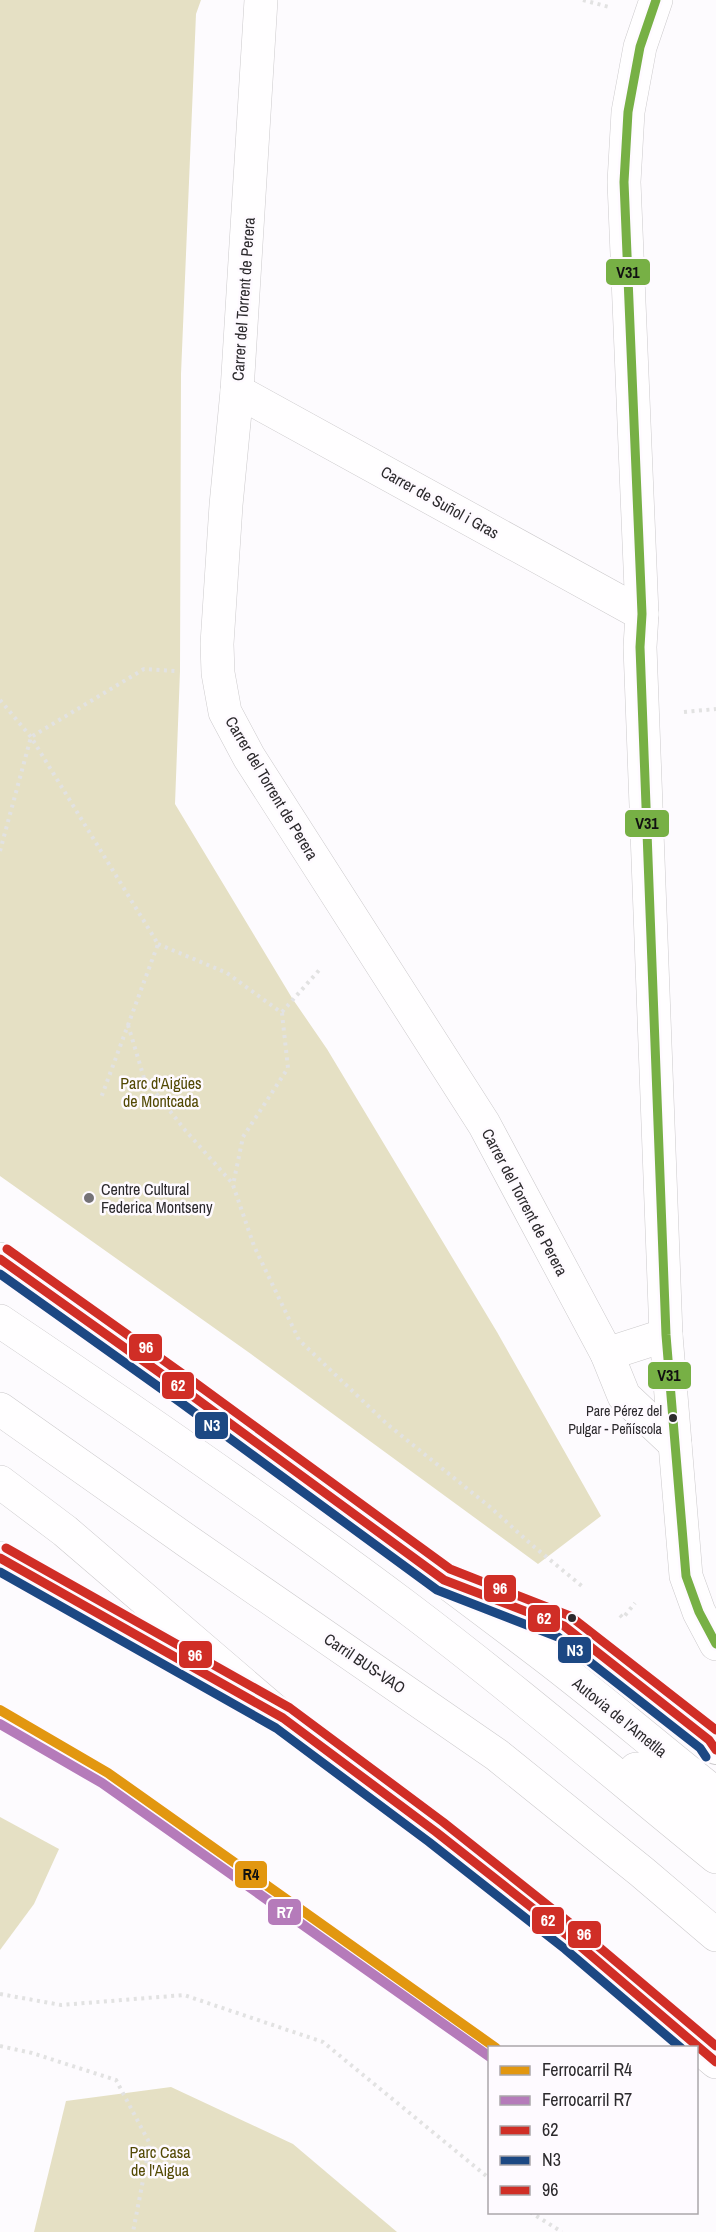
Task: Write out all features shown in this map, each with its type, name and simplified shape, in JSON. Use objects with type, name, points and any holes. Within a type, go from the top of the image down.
[{"type":"main road","name":"Carrer del Torrent de Perera","points":[[261,0],[237,391],[226,505],[217,644],[218,673],[225,712],[249,757],[484,1124],[607,1354],[624,1396],[675,1444]]},
{"type":"main road","points":[[656,0],[638,58],[628,112],[624,182],[642,614],[640,647],[666,1335],[686,1576],[699,1612],[716,1644]]},
{"type":"main road","name":"Carrer de Suñol i Gras","points":[[237,391],[642,614]]},
{"type":"main road","name":"Autovia de l'Ametlla","points":[[0,1259],[444,1580],[545,1656],[716,1794]]},
{"type":"main road","points":[[0,1321],[194,1453],[406,1606],[716,1857]]},
{"type":"main road","points":[[607,1354],[666,1335]]},
{"type":"main road","name":"Carril BUS-VAO","points":[[0,1409],[497,1755],[716,1935]]},
{"type":"main road","points":[[0,1482],[65,1531],[283,1718],[436,1832],[573,1940],[697,2046]]},
{"type":"main road","points":[[0,1558],[283,1718]]},
{"type":"main road","points":[[518,1695],[716,1820]]},
{"type":"main road","points":[[698,2047],[716,2062]]},
{"type":"lane","points":[[444,1580],[564,1626],[709,1740],[716,1750]]},
{"type":"path","points":[[583,0],[610,8]]},
{"type":"path","points":[[0,851],[31,737],[144,669],[218,673]]},
{"type":"path","points":[[0,700],[31,737],[158,944],[227,973],[282,1013]]},
{"type":"path","points":[[684,712],[716,709]]},
{"type":"path","points":[[100,1098],[158,944]]},
{"type":"path","points":[[233,1185],[243,1137],[288,1068],[282,1013],[321,968]]},
{"type":"path","points":[[128,1024],[144,1078],[233,1185],[254,1246],[298,1340],[387,1424],[490,1507],[586,1590]]},
{"type":"path","points":[[614,1611],[624,1618],[635,1603]]},
{"type":"path","points":[[0,1994],[61,2005],[184,1995],[323,2042],[488,2178]]},
{"type":"path","points":[[0,2046],[116,2080],[150,2145],[133,2232]]},
{"type":"path","points":[[533,2214],[562,2232]]},
{"type":"green space","name":"Parc d'Aigües de Montcada","points":[[0,0],[201,0],[196,14],[181,374],[180,671],[175,804],[292,998],[327,1049],[497,1332],[601,1516],[538,1564],[251,1354],[0,1176]]},
{"type":"green space","points":[[0,1817],[59,1849],[34,1904],[0,1950]]},
{"type":"green space","name":"Parc Casa de l'Aigua","points":[[171,2087],[293,2144],[397,2232],[34,2232],[66,2101]]},
{"type":"rail line","name":"R4","points":[[0,1710],[108,1773],[493,2046]]},
{"type":"rail line","name":"R7","points":[[0,1724],[102,1783],[488,2056]]},
{"type":"transit line","name":"V31","points":[[656,0],[640,47],[628,112],[624,182],[642,614],[640,647],[666,1335],[686,1576],[699,1612],[716,1644]]},
{"type":"transit line","name":"96","points":[[7,1249],[450,1569],[570,1616],[716,1730]]},
{"type":"transit line","name":"62","points":[[0,1259],[444,1580],[564,1626],[709,1740],[716,1750]]},
{"type":"transit line","name":"N3","points":[[0,1274],[437,1590],[558,1637],[700,1748],[706,1757]]},
{"type":"transit line","name":"96","points":[[6,1548],[290,1708],[443,1822],[580,1931],[716,2046]]},
{"type":"transit line","name":"62","points":[[0,1558],[283,1718],[436,1832],[573,1940],[697,2046]]},
{"type":"transit line","name":"N3","points":[[0,1572],[276,1728],[429,1842],[565,1949],[679,2046]]},
{"type":"transit line","name":"62","points":[[698,2047],[716,2062]]},
{"type":"place","name":"Centre Cultural Federica Montseny","points":[[89,1198]]},
{"type":"place","name":"Pare Pérez del Pulgar - Peñíscola","points":[[673,1418]]}]
